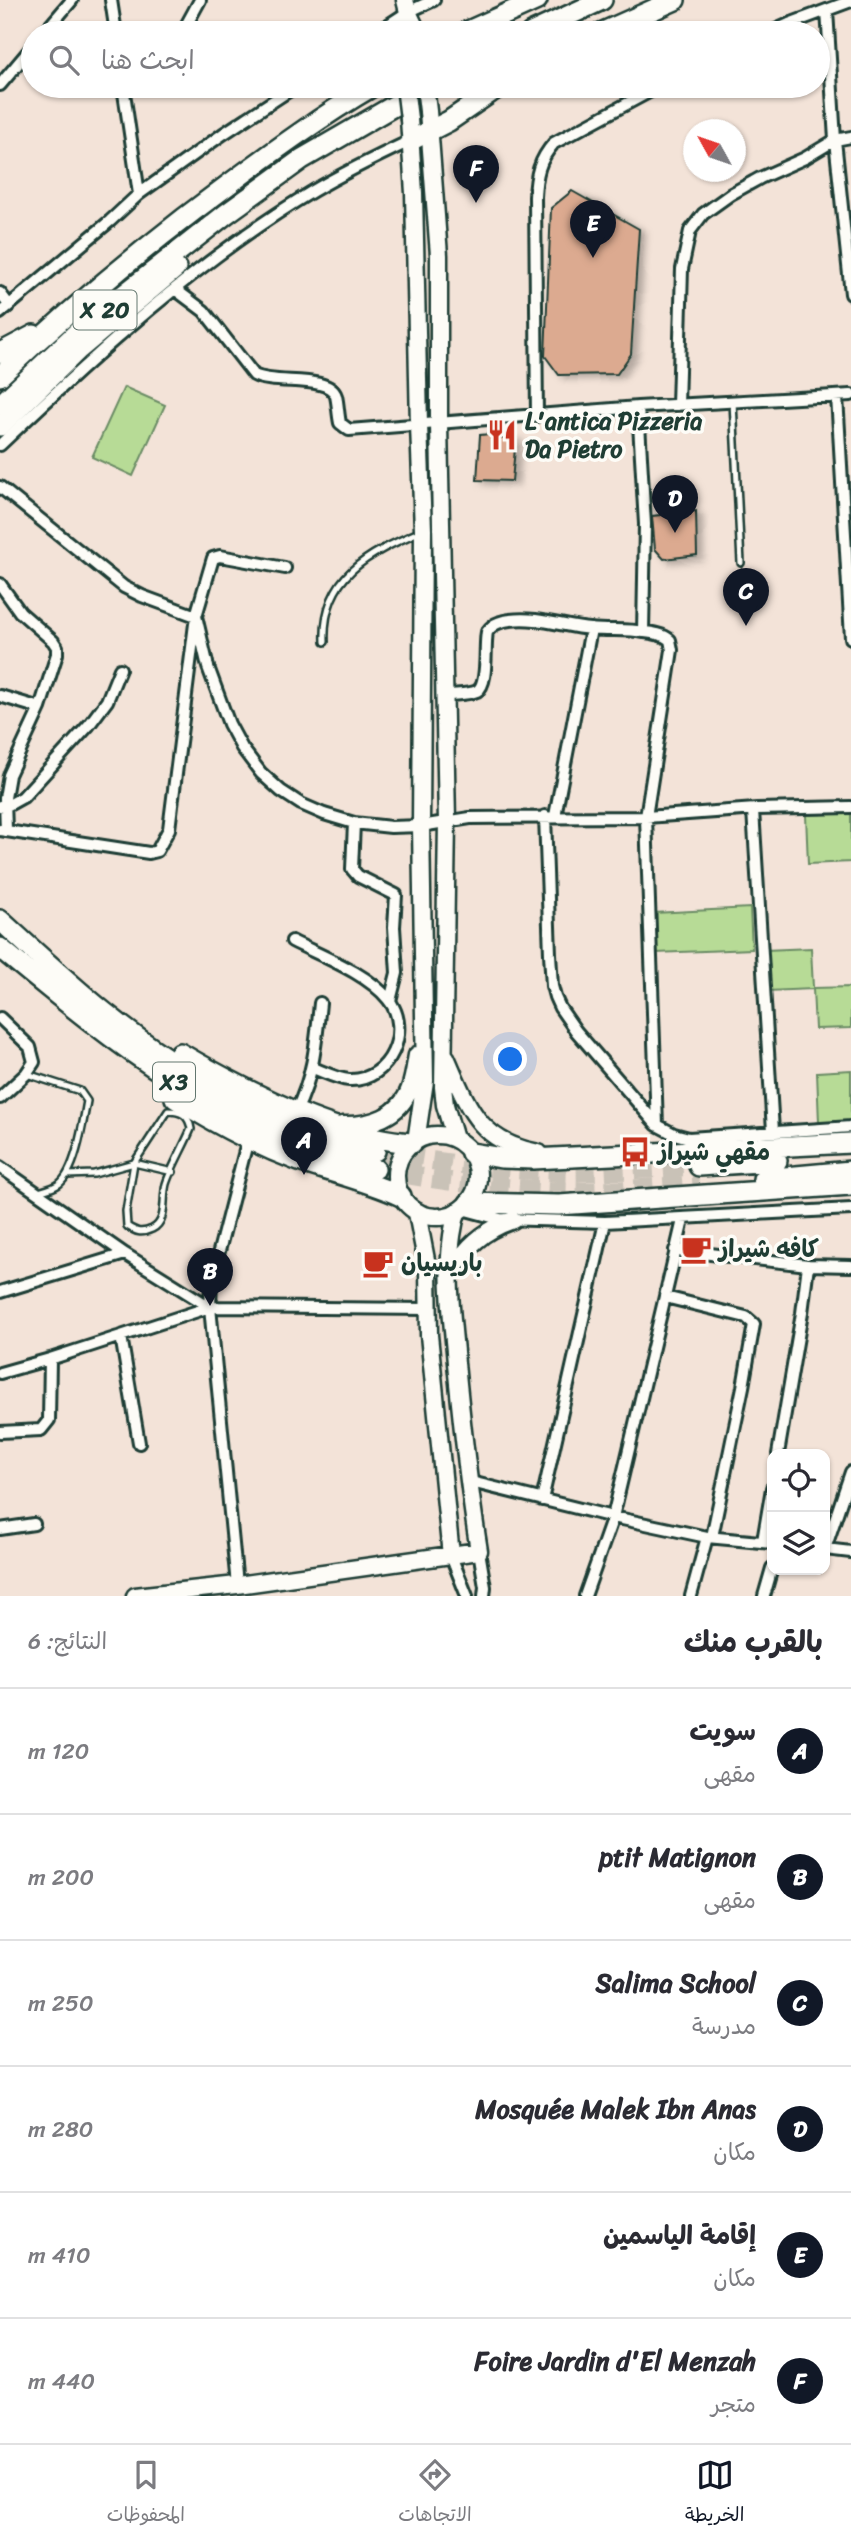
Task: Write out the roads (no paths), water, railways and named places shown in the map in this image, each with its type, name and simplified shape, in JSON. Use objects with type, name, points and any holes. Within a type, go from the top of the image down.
[{"type":"highway","points":[[491,21],[537,0]]},
{"type":"highway","points":[[557,21],[602,0]]},
{"type":"highway","points":[[628,21],[675,0]]},
{"type":"highway","name":"X 20","points":[[0,376],[48,330],[172,226],[281,146],[355,98]]},
{"type":"highway","name":"X 20","points":[[0,405],[84,326],[207,229],[302,159],[406,98]]},
{"type":"highway","points":[[412,139],[429,121],[449,121],[483,98]]},
{"type":"highway","points":[[0,426],[78,351],[167,277],[207,229]]},
{"type":"highway","points":[[0,353],[48,330]]},
{"type":"highway","name":"X3","points":[[0,920],[134,1036],[227,1096],[375,1160],[317,1153],[221,1110],[158,1071],[91,1023],[0,948]]},
{"type":"highway","points":[[0,961],[63,999]]},
{"type":"highway","points":[[60,973],[165,1045],[240,1087],[334,1125],[379,1139],[414,1142]]},
{"type":"highway","points":[[91,1023],[109,1047],[142,1076],[200,1114],[248,1139],[298,1160],[401,1196]]},
{"type":"highway","points":[[471,1153],[518,1159],[562,1158],[851,1143]]},
{"type":"highway","points":[[851,1154],[699,1175],[851,1171]]},
{"type":"highway","points":[[463,1208],[571,1204],[851,1185]]},
{"type":"street","points":[[54,21],[72,0]]},
{"type":"street","points":[[111,0],[114,21]]},
{"type":"street","points":[[189,21],[200,0]]},
{"type":"street","points":[[390,21],[407,6],[434,0]]},
{"type":"street","points":[[797,21],[851,1]]},
{"type":"street","points":[[827,10],[828,21]]},
{"type":"street","points":[[830,59],[835,140],[851,294]]},
{"type":"street","points":[[0,85],[21,60]]},
{"type":"street","points":[[125,98],[139,194]]},
{"type":"street","points":[[0,313],[139,194],[278,98]]},
{"type":"street","points":[[407,98],[412,139],[424,530],[421,826],[424,1091],[414,1142],[398,1162],[396,1174],[401,1196],[417,1213],[425,1250],[451,1556],[467,1596]]},
{"type":"street","points":[[427,98],[439,255],[439,424],[447,821],[445,1105],[455,1139]]},
{"type":"street","points":[[537,416],[535,197],[539,165],[554,143],[638,98]]},
{"type":"street","points":[[678,405],[682,269],[690,231],[703,214],[731,194],[805,158],[835,140],[851,137]]},
{"type":"street","points":[[0,445],[76,373],[237,242],[311,192],[412,139]]},
{"type":"street","points":[[176,290],[204,311],[254,375],[263,380],[319,382],[329,386],[336,396],[343,427],[349,430],[638,407],[851,395]]},
{"type":"street","points":[[0,293],[9,305]]},
{"type":"street","points":[[837,396],[851,638]]},
{"type":"street","points":[[638,407],[645,524],[643,632]]},
{"type":"street","points":[[0,487],[124,587],[196,616]]},
{"type":"street","points":[[0,583],[20,612],[57,647],[40,708],[9,775],[3,806],[3,831],[149,853],[161,846],[169,829],[196,616],[213,558],[220,556],[285,568]]},
{"type":"street","points":[[196,616],[208,667],[229,724],[242,748],[261,773],[281,791],[313,809],[354,823],[391,827],[421,826],[470,818],[646,817],[851,807]]},
{"type":"street","points":[[444,696],[480,689],[484,681],[487,632],[498,622],[522,619],[591,629],[643,632],[666,636],[672,645],[646,817],[657,1125]]},
{"type":"street","points":[[591,629],[550,816],[550,954],[552,986],[560,1008],[576,1031],[657,1125],[674,1134],[689,1138],[851,1127]]},
{"type":"street","points":[[3,806],[23,797],[89,725],[107,701],[120,669]]},
{"type":"street","points":[[0,696],[40,708]]},
{"type":"street","points":[[752,810],[773,1131]]},
{"type":"street","points":[[354,823],[352,869],[358,876],[396,895],[394,927],[397,973],[390,1001]]},
{"type":"street","points":[[292,941],[374,985],[390,1001],[400,1026],[396,1049],[384,1067],[367,1077],[348,1080],[313,1068]]},
{"type":"street","points":[[296,1111],[307,1089],[313,1068],[320,1003]]},
{"type":"street","points":[[0,1018],[30,1047],[34,1062],[26,1074],[0,1098]]},
{"type":"street","points":[[400,1026],[424,1033]]},
{"type":"street","points":[[334,1125],[370,1122],[398,1108],[411,1086],[424,1033]]},
{"type":"street","points":[[444,1053],[464,1101],[486,1128],[516,1148],[562,1158]]},
{"type":"street","points":[[414,1142],[435,1135],[455,1139],[471,1153],[476,1163],[478,1184],[463,1208],[450,1242],[450,1277],[467,1482],[485,1587],[484,1596]]},
{"type":"street","points":[[247,1588],[210,1307],[211,1282],[248,1139]]},
{"type":"street","points":[[0,1167],[125,1254],[210,1307]]},
{"type":"street","points":[[0,1181],[11,1176]]},
{"type":"street","points":[[417,1213],[437,1218],[463,1208],[487,1217],[513,1220],[606,1222],[851,1209]]},
{"type":"street","points":[[450,1277],[460,1258],[475,1241],[499,1225],[513,1220]]},
{"type":"street","points":[[585,1596],[613,1517],[683,1220]]},
{"type":"street","points":[[542,1500],[606,1222]]},
{"type":"street","points":[[675,1250],[808,1265],[851,1266]]},
{"type":"street","points":[[0,1292],[125,1254]]},
{"type":"street","points":[[779,1449],[803,1313],[808,1265]]},
{"type":"street","points":[[664,1297],[746,1317],[754,1324],[744,1388],[709,1537],[691,1596]]},
{"type":"street","points":[[0,1373],[210,1307],[428,1309]]},
{"type":"street","points":[[121,1336],[139,1443]]},
{"type":"street","points":[[0,1432],[45,1428],[49,1420],[50,1359]]},
{"type":"street","points":[[830,1534],[851,1472]]},
{"type":"street","points":[[467,1482],[709,1537],[767,1542]]},
{"type":"street","points":[[0,1529],[34,1524]]},
{"type":"street","points":[[830,1550],[851,1552]]},
{"type":"street","points":[[135,1596],[247,1588],[479,1551]]},
{"type":"street","points":[[764,1596],[770,1575]]},
{"type":"lane","points":[[733,402],[741,563]]},
{"type":"lane","points":[[325,642],[327,611],[334,593],[345,577],[362,560],[383,547],[424,530]]},
{"type":"lane","points":[[26,1074],[80,1091],[87,1101],[80,1135],[67,1175],[58,1185],[35,1193]]},
{"type":"lane","points":[[168,1111],[183,1113],[190,1120],[191,1129],[166,1184],[162,1216],[157,1227],[143,1233],[127,1226],[126,1211],[134,1163],[168,1111]]},
{"type":"lane","points":[[67,1175],[94,1174],[134,1163],[173,1172]]},
{"type":"tunnel","points":[[375,1151],[472,1166],[520,1170],[569,1172],[699,1166]]},
{"type":"tunnel","points":[[375,1169],[522,1189],[603,1191],[699,1184]]},
{"type":"place","name":"Foire Jardin d'El Menzah","points":[[476,203]]},
{"type":"place","name":"إقامة الياسمين","points":[[593,258]]},
{"type":"place","name":"L'antica Pizzeria Da Pietro","points":[[502,435]]},
{"type":"place","name":"Mosquée Malek Ibn Anas","points":[[675,533]]},
{"type":"place","name":"Salima School","points":[[746,626]]},
{"type":"place","name":"مقهي شيراز","points":[[635,1152]]},
{"type":"place","name":"سويت","points":[[304,1175]]},
{"type":"place","name":"کافه شيراز","points":[[696,1249]]},
{"type":"place","name":"باريسيان","points":[[378,1263]]},
{"type":"place","name":"ptit Matignon","points":[[210,1306]]}]
